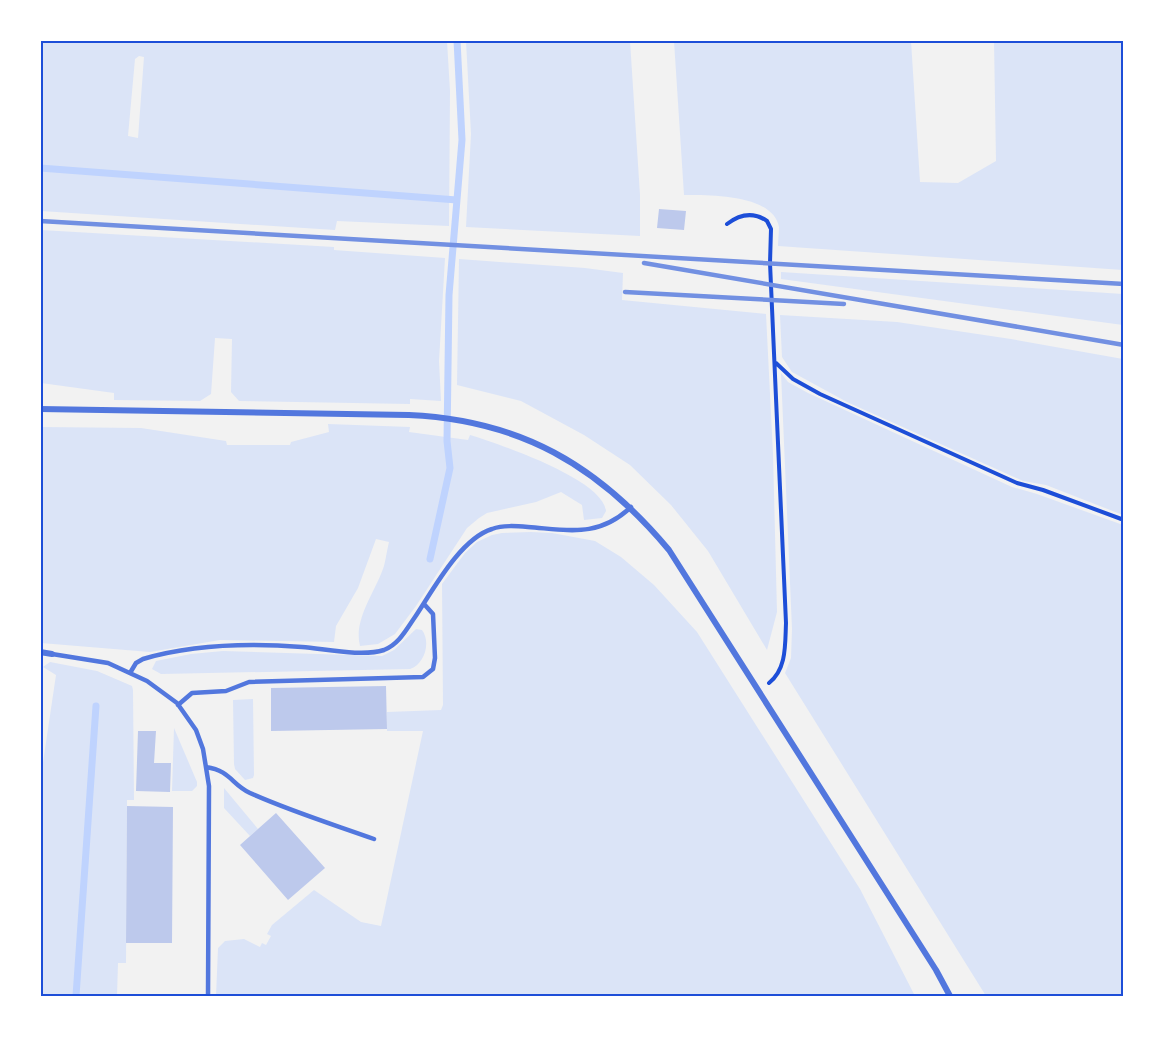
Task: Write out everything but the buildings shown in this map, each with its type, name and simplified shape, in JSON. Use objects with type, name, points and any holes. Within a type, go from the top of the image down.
[{"type":"street","points":[[40,409],[409,415],[450,418],[485,425],[518,436],[555,453],[603,482],[631,507],[669,549],[936,970],[950,996]]},
{"type":"street","points":[[40,652],[52,654]]},
{"type":"lane","points":[[130,673],[134,665],[143,659],[201,648],[277,646],[377,651],[389,647],[401,638],[459,553],[482,533],[509,526],[578,530],[596,528],[615,521],[631,507]]},
{"type":"lane","points":[[178,705],[192,693],[226,691],[249,682],[423,677],[433,669],[435,658],[433,614],[424,604]]},
{"type":"lane","points":[[52,654],[95,659],[130,673],[154,686],[178,705],[196,730],[207,767],[210,815],[208,996]]},
{"type":"lane","points":[[207,767],[222,771],[246,791],[278,805],[374,839]]},
{"type":"path","points":[[727,224],[735,218],[753,215],[767,221],[771,228],[770,263],[786,623],[784,659],[777,678],[759,692]]},
{"type":"path","points":[[775,363],[793,378],[820,394],[1017,483],[1043,490],[1124,520]]},
{"type":"shaded area","points":[[40,41],[447,41],[450,91],[449,226],[337,221],[335,230],[41,211]],"holes":[[[139,56],[144,57],[138,138],[128,136],[135,59]]]},
{"type":"shaded area","points":[[466,41],[630,41],[640,195],[640,236],[466,227],[471,134]]},
{"type":"shaded area","points":[[674,41],[911,41],[920,182],[958,183],[996,161],[994,41],[1123,41],[1123,270],[778,246],[779,227],[774,216],[765,208],[753,202],[723,196],[684,195]]},
{"type":"shaded area","points":[[41,230],[334,247],[334,250],[445,258],[439,361],[441,401],[410,399],[410,404],[239,401],[231,392],[232,339],[215,338],[211,394],[200,401],[114,400],[114,393],[41,383]]},
{"type":"shaded area","points":[[459,259],[623,273],[622,300],[766,314],[773,454],[777,612],[767,650],[708,551],[671,505],[630,465],[584,435],[521,401],[457,385]]},
{"type":"shaded area","points":[[781,272],[1123,294],[1123,325],[781,279]]},
{"type":"shaded area","points":[[780,315],[897,322],[1123,359],[1123,515],[1046,485],[1023,481],[847,402],[792,372],[782,357]]},
{"type":"shaded area","points":[[781,373],[788,382],[808,393],[1012,487],[1123,525],[1123,996],[986,996],[785,673],[791,658],[792,629]]},
{"type":"shaded area","points":[[328,424],[410,427],[409,432],[468,440],[470,435],[548,464],[569,475],[588,487],[600,499],[606,511],[602,518],[584,520],[582,505],[561,492],[536,502],[487,513],[467,528],[395,634],[378,644],[360,646],[359,636],[362,615],[384,566],[389,542],[376,539],[358,588],[336,626],[334,642],[220,640],[150,652],[41,643],[41,427],[141,428],[226,441],[227,445],[290,445],[291,442],[329,432]]},
{"type":"shaded area","points":[[502,533],[552,533],[595,541],[621,557],[654,585],[697,632],[860,889],[915,996],[216,996],[218,948],[225,941],[244,939],[260,947],[262,943],[266,945],[271,936],[267,934],[272,925],[314,890],[361,922],[381,926],[423,731],[387,731],[387,712],[441,710],[443,705],[442,584],[465,553],[477,542]]},
{"type":"shaded area","points":[[416,629],[422,630],[425,635],[426,646],[423,658],[410,669],[161,674],[152,669],[156,661],[223,651],[382,656],[394,650]]},
{"type":"shaded area","points":[[50,662],[97,671],[132,686],[133,690],[134,800],[127,800],[126,963],[118,963],[117,996],[41,996],[41,776],[56,675],[43,667]]},
{"type":"shaded area","points":[[253,699],[254,775],[253,778],[245,780],[235,769],[234,764],[233,700]]},
{"type":"shaded area","points":[[174,728],[197,782],[197,786],[192,791],[172,791]]},
{"type":"shaded area","points":[[224,788],[258,829],[250,836],[224,808]]},
{"type":"waterway","points":[[430,559],[450,468],[447,441],[449,295],[462,140],[457,40]]},
{"type":"waterway","points":[[40,168],[457,200]]},
{"type":"waterway","points":[[76,996],[96,706]]},
{"type":"railway","points":[[40,221],[1124,284]]},
{"type":"railway","points":[[644,263],[1124,345]]},
{"type":"railway","points":[[625,292],[844,304]]}]
